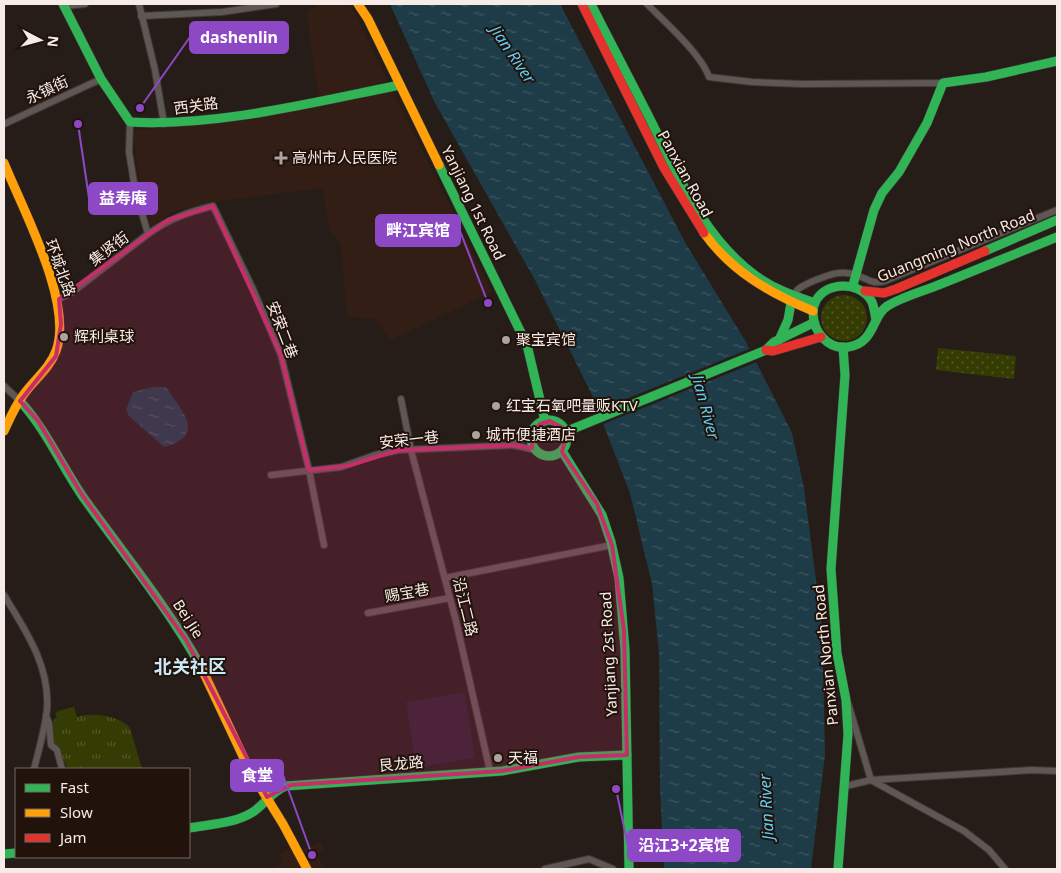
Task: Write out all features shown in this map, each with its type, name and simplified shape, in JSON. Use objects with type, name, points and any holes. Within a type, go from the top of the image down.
[{"type":"street","points":[[85,4],[64,5],[101,79],[130,122]]},
{"type":"street","points":[[139,4],[156,70],[164,124]]},
{"type":"street","points":[[141,16],[244,10],[276,4]]},
{"type":"street","name":"Yanjiang 1st Road","points":[[358,4],[400,85],[527,345],[545,421]]},
{"type":"street","name":"Panxian Road","points":[[582,4],[693,220],[704,236],[731,264],[768,292],[814,307]]},
{"type":"street","name":"Panxian Road","points":[[591,4],[684,189],[708,228],[741,263],[792,300]]},
{"type":"street","points":[[647,4],[683,41],[704,67],[709,77],[752,82],[802,84],[942,83],[986,77],[1057,61]]},
{"type":"street","name":"永镇街","points":[[4,124],[101,79]]},
{"type":"street","points":[[843,347],[828,343],[821,337],[814,323],[814,307],[820,295],[835,285],[853,285],[874,210],[882,193],[899,172],[927,123],[942,83]]},
{"type":"street","name":"西关路","points":[[130,122],[164,124],[300,105],[400,85]]},
{"type":"street","name":"集贤街","points":[[130,122],[129,152],[135,189],[148,234]]},
{"type":"street","name":"环城北路","points":[[4,162],[59,299],[60,330],[56,356],[20,401],[4,430]]},
{"type":"street","name":"集贤街","points":[[59,299],[71,293],[168,220],[187,212],[213,206]]},
{"type":"street","name":"安荣二巷","points":[[213,206],[253,288],[281,355],[309,470]]},
{"type":"street","points":[[778,340],[788,320],[795,291],[801,286],[825,276],[843,273],[855,275],[874,283],[885,281],[1056,216]]},
{"type":"street","name":"Guangming North Road","points":[[865,292],[884,293],[1056,216]]},
{"type":"street","name":"Guangming North Road","points":[[843,347],[851,347],[864,341],[876,320],[887,306],[1057,237]]},
{"type":"street","name":"Guangming North Road","points":[[853,285],[865,292],[872,300],[876,320]]},
{"type":"street","points":[[565,432],[766,350],[778,340],[814,323]]},
{"type":"street","points":[[766,350],[773,351],[821,337]]},
{"type":"street","name":"Panxian North Road","points":[[838,869],[846,786],[846,700],[837,654],[831,569],[845,375],[843,347]]},
{"type":"street","points":[[4,386],[20,401]]},
{"type":"street","name":"沿江二路","points":[[401,399],[411,450],[450,598],[490,771]]},
{"type":"street","name":"Bei Jie","points":[[20,401],[38,421],[82,495],[160,601],[186,640],[209,682],[249,769],[267,797],[307,869]]},
{"type":"street","points":[[513,445],[533,432],[545,421],[555,422],[565,432],[566,442],[562,451],[552,456],[542,455],[536,450],[532,442],[533,432]]},
{"type":"street","name":"安荣一巷","points":[[271,475],[340,467],[386,452],[513,445],[536,450]]},
{"type":"street","name":"Yanjiang 2st Road","points":[[562,451],[597,504],[612,545],[624,630],[629,869]]},
{"type":"street","points":[[309,470],[324,545]]},
{"type":"street","points":[[445,578],[612,545]]},
{"type":"street","points":[[4,595],[30,640],[41,663],[46,682],[46,716],[34,768]]},
{"type":"street","name":"赐宝巷","points":[[368,613],[450,598]]},
{"type":"street","points":[[846,700],[851,710],[871,780],[964,831],[989,850],[1005,869]]},
{"type":"street","points":[[46,716],[49,723],[51,745],[57,750],[62,768]]},
{"type":"street","name":"艮龙路","points":[[190,828],[249,815],[260,808],[267,797],[274,791],[291,785],[516,769],[579,757],[627,755]]},
{"type":"street","points":[[846,786],[871,780],[1032,770],[1057,772]]},
{"type":"street","points":[[545,869],[589,859],[613,869]]},
{"type":"highlighted area","points":[[213,206],[281,355],[309,470],[347,466],[399,450],[513,445],[532,448],[533,432],[540,424],[550,421],[563,428],[566,437],[562,452],[597,504],[612,545],[624,630],[627,755],[579,757],[502,771],[291,785],[267,797],[186,640],[82,495],[38,421],[20,401],[56,356],[61,324],[59,299],[168,220]]},
{"type":"shaded area","name":"高州市人民医院","points":[[321,4],[350,4],[492,292],[391,340],[375,319],[347,317],[341,245],[329,229],[322,188],[214,202],[170,213],[162,223],[150,226],[140,185],[133,131],[320,107],[306,11]]},
{"type":"shaded area","points":[[465,692],[475,758],[416,768],[406,702]]},
{"type":"shaded area","points":[[321,842],[325,850],[318,854],[324,869],[312,869],[303,849]]},
{"type":"shaded area","points":[[292,848],[301,869],[269,869],[283,863],[279,854]]},
{"type":"green space","points":[[839,295],[849,295],[861,301],[866,309],[866,327],[861,335],[853,340],[839,341],[831,338],[824,331],[821,323],[821,313],[824,305],[831,298]]},
{"type":"green space","points":[[938,348],[1016,356],[1014,379],[936,370]]},
{"type":"green space","points":[[74,707],[77,717],[97,715],[112,717],[125,724],[130,728],[142,768],[68,768],[58,747],[51,738],[54,720],[57,717],[55,714],[58,711]]},
{"type":"green space","points":[[84,758],[121,761],[121,768],[83,768]]},
{"type":"water","name":"Jian River","points":[[390,4],[560,4],[686,244],[746,342],[792,433],[804,488],[822,626],[825,755],[811,869],[664,869],[660,789],[659,653],[652,584],[630,493],[592,395],[535,280],[435,103]]},
{"type":"water","points":[[153,387],[166,387],[184,413],[187,422],[188,429],[185,436],[177,442],[164,447],[129,416],[126,410],[133,392]]},
{"type":"pier","points":[[752,348],[759,361],[601,425],[596,411]]},
{"type":"traffic: fast","points":[[63,4],[101,79],[130,122],[163,123],[231,117],[400,85]]},
{"type":"traffic: fast","points":[[591,4],[683,186],[708,226],[738,261],[756,276],[792,295],[815,303]]},
{"type":"traffic: fast","points":[[853,285],[874,210],[882,193],[899,172],[927,123],[943,83],[986,77],[1057,61]]},
{"type":"traffic: fast","points":[[439,165],[527,345],[545,421]]},
{"type":"traffic: fast","points":[[985,251],[1057,220]]},
{"type":"traffic: fast","points":[[876,320],[872,302],[866,294],[848,286],[838,286],[829,289],[821,294],[815,302],[813,312],[819,333],[828,343],[834,346],[848,347],[857,344],[869,335],[879,315],[889,305],[1057,237]]},
{"type":"traffic: fast","points":[[779,340],[788,320],[791,303]]},
{"type":"traffic: fast","points":[[565,432],[766,350],[774,342],[813,323]]},
{"type":"traffic: fast","points":[[838,869],[848,734],[846,700],[837,653],[831,569],[845,375],[843,347]]},
{"type":"traffic: fast","points":[[20,401],[46,436],[83,497],[174,623],[201,667]]},
{"type":"traffic: fast","points":[[549,420],[561,426],[567,438],[561,450],[549,456],[537,450],[531,438],[537,426],[549,420]]},
{"type":"traffic: fast","points":[[562,451],[602,515],[611,542],[619,578],[625,650],[629,869]]},
{"type":"traffic: fast","points":[[190,828],[230,821],[246,816],[286,786],[502,771],[579,757],[627,755]]},
{"type":"traffic: fast","points":[[4,854],[15,853]]},
{"type":"traffic: slow","points":[[358,4],[368,19],[439,165]]},
{"type":"traffic: slow","points":[[4,163],[44,257],[58,308],[60,331],[53,357],[21,399],[4,431]]},
{"type":"traffic: slow","points":[[704,233],[715,247],[739,270],[767,289],[813,311]]},
{"type":"traffic: slow","points":[[201,667],[249,769],[283,824],[307,869]]},
{"type":"traffic: jam","points":[[582,4],[664,168],[704,233]]},
{"type":"traffic: jam","points":[[865,291],[884,293],[985,251]]},
{"type":"traffic: jam","points":[[766,350],[773,351],[821,337]]},
{"type":"place","name":"dashenlin","points":[[140,108]]},
{"type":"place","name":"益寿庵","points":[[78,124]]},
{"type":"place","name":"高州市人民医院","points":[[281,158]]},
{"type":"place","name":"畔江宾馆","points":[[488,303]]},
{"type":"place","name":"辉利桌球","points":[[64,337]]},
{"type":"place","name":"聚宝宾馆","points":[[506,340]]},
{"type":"place","name":"红宝石氧吧量贩KTV","points":[[496,406]]},
{"type":"place","name":"城市便捷酒店","points":[[476,435]]},
{"type":"place","name":"天福","points":[[498,758]]},
{"type":"place","name":"沿江3+2宾馆","points":[[616,789]]},
{"type":"place","name":"食堂","points":[[312,855]]},
{"type":"district","name":"北关社区","points":[[190,667]]}]
